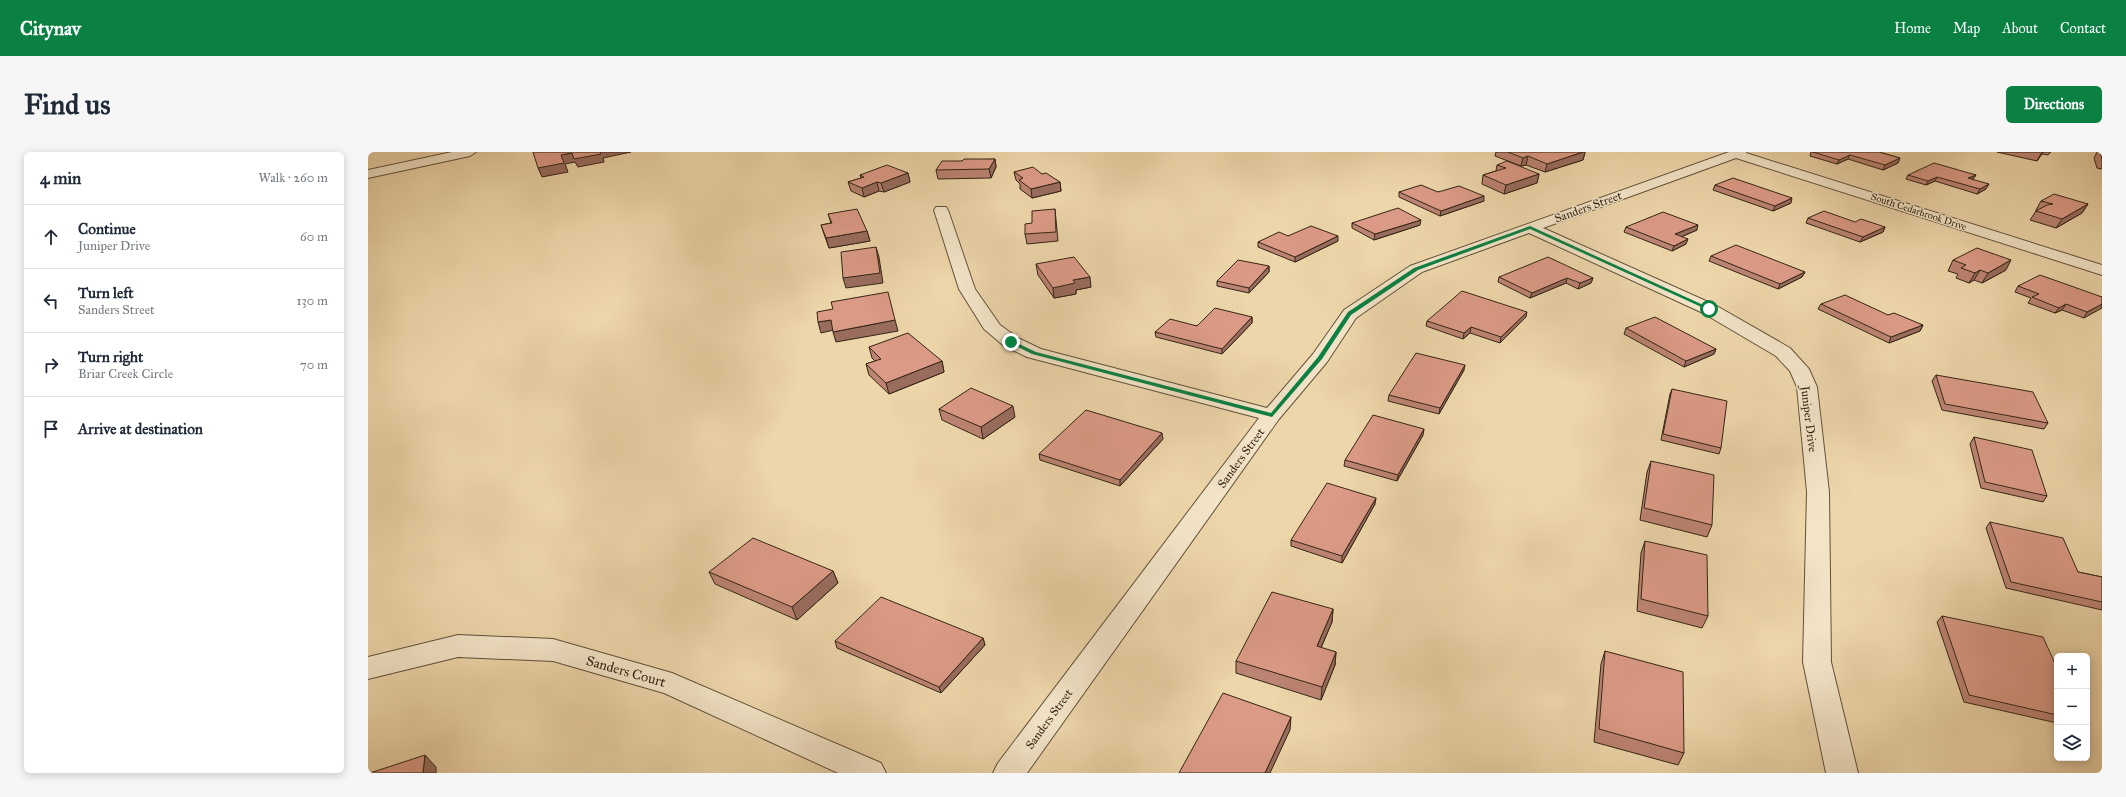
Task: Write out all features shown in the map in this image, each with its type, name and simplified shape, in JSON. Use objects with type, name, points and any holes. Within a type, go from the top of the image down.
[{"type":"street","points":[[368,174],[470,152]]},
{"type":"street","name":"Sanders Street","points":[[1009,773],[1272,415],[1320,358],[1350,314],[1416,269],[1738,153]]},
{"type":"street","name":"South Cedarbrook Drive","points":[[1738,153],[2102,270]]},
{"type":"street","points":[[941,210],[967,289],[993,329],[1011,342],[1034,353],[1272,415]]},
{"type":"street","name":"Juniper Drive","points":[[1530,228],[1709,309],[1783,352],[1799,369],[1807,387],[1818,492],[1817,662],[1842,773]]},
{"type":"street","name":"Sanders Court","points":[[368,668],[458,646],[554,650],[672,684],[870,773]]},
{"type":"building","points":[[533,152],[600,152],[601,154],[574,159],[572,153],[561,155],[564,163],[538,168]]},
{"type":"building","points":[[1508,152],[1583,152],[1547,164],[1528,156],[1523,158]]},
{"type":"building","points":[[1813,152],[1879,152],[1900,158],[1885,165],[1850,155],[1839,160]]},
{"type":"building","points":[[964,159],[995,159],[989,169],[936,170],[942,161],[962,161]]},
{"type":"building","points":[[1507,161],[1539,174],[1506,185],[1483,175],[1506,168],[1497,165]]},
{"type":"building","points":[[1934,163],[1976,175],[1968,178],[1989,184],[1980,189],[1937,177],[1928,181],[1908,175]]},
{"type":"building","points":[[887,165],[908,173],[862,188],[848,182],[864,177],[860,175]]},
{"type":"building","points":[[1033,167],[1042,174],[1046,173],[1060,182],[1031,189],[1019,180],[1023,178],[1014,172]]},
{"type":"building","points":[[1733,178],[1792,198],[1775,206],[1715,185]]},
{"type":"building","points":[[1421,185],[1438,192],[1459,186],[1484,196],[1441,211],[1399,192]]},
{"type":"building","points":[[2054,194],[2088,204],[2062,219],[2036,211],[2047,205],[2053,204],[2041,201]]},
{"type":"building","points":[[1398,208],[1421,220],[1375,234],[1352,223]]},
{"type":"building","points":[[857,209],[867,231],[826,238],[821,225],[832,223],[828,214]]},
{"type":"building","points":[[1055,209],[1056,232],[1025,234],[1025,224],[1032,223],[1032,211]]},
{"type":"building","points":[[1824,211],[1855,222],[1861,219],[1885,227],[1863,237],[1808,218]]},
{"type":"building","points":[[1663,212],[1698,225],[1675,234],[1688,239],[1674,246],[1626,227]]},
{"type":"building","points":[[1311,226],[1338,236],[1295,257],[1258,242],[1279,232],[1288,236]]},
{"type":"building","points":[[1736,245],[1805,272],[1780,284],[1711,256]]},
{"type":"building","points":[[876,247],[880,273],[843,278],[841,252]]},
{"type":"building","points":[[1977,248],[2011,260],[1988,273],[1980,270],[1975,273],[1961,268],[1966,265],[1953,260]]},
{"type":"building","points":[[1074,257],[1090,277],[1073,280],[1075,283],[1053,288],[1036,264]]},
{"type":"building","points":[[1548,257],[1593,278],[1580,283],[1567,278],[1532,293],[1499,277]]},
{"type":"building","points":[[1238,260],[1269,266],[1249,288],[1217,281]]},
{"type":"building","points":[[2040,275],[2102,297],[2102,304],[2087,312],[2066,304],[2059,308],[2032,297],[2039,294],[2018,286]]},
{"type":"building","points":[[1462,291],[1527,312],[1501,337],[1471,327],[1464,333],[1427,321]]},
{"type":"building","points":[[888,292],[895,320],[833,332],[831,320],[818,322],[817,312],[833,309],[831,302]]},
{"type":"building","points":[[1845,295],[1888,315],[1894,313],[1923,325],[1891,337],[1821,304]]},
{"type":"building","points":[[1215,308],[1252,317],[1222,349],[1155,332],[1170,319],[1197,326]]},
{"type":"building","points":[[1655,317],[1716,349],[1686,361],[1626,328]]},
{"type":"building","points":[[908,333],[942,361],[886,383],[866,364],[881,359],[869,347]]},
{"type":"building","points":[[1416,353],[1465,365],[1440,408],[1389,395]]},
{"type":"building","points":[[1936,375],[2033,392],[2048,423],[1945,404]]},
{"type":"building","points":[[971,388],[1013,406],[981,427],[939,409]]},
{"type":"building","points":[[1672,389],[1727,401],[1721,448],[1663,434]]},
{"type":"building","points":[[1086,410],[1162,433],[1120,480],[1039,454]]},
{"type":"building","points":[[1373,415],[1424,429],[1398,475],[1345,460]]},
{"type":"building","points":[[1974,437],[2032,450],[2047,496],[1985,482]]},
{"type":"building","points":[[1651,461],[1714,475],[1712,525],[1644,508]]},
{"type":"building","points":[[1327,483],[1376,498],[1342,556],[1291,540]]},
{"type":"building","points":[[1990,522],[2063,538],[2078,572],[2102,577],[2102,602],[2011,582]]},
{"type":"building","points":[[753,538],[833,571],[792,607],[709,572]]},
{"type":"building","points":[[1645,541],[1707,555],[1708,616],[1641,599]]},
{"type":"building","points":[[1272,592],[1333,609],[1317,646],[1336,652],[1322,687],[1236,661]]},
{"type":"building","points":[[881,597],[983,638],[939,687],[835,641]]},
{"type":"building","points":[[1942,616],[2043,637],[2054,661],[2054,714],[1969,695]]},
{"type":"building","points":[[1605,651],[1683,672],[1684,753],[1599,729]]},
{"type":"building","points":[[1223,693],[1291,717],[1265,773],[1179,773]]},
{"type":"building","points":[[425,755],[423,773],[370,773]]},
{"type":"route","points":[[1011,342],[1034,353],[1272,415],[1320,358],[1350,314],[1416,269],[1530,228],[1709,309]]}]
